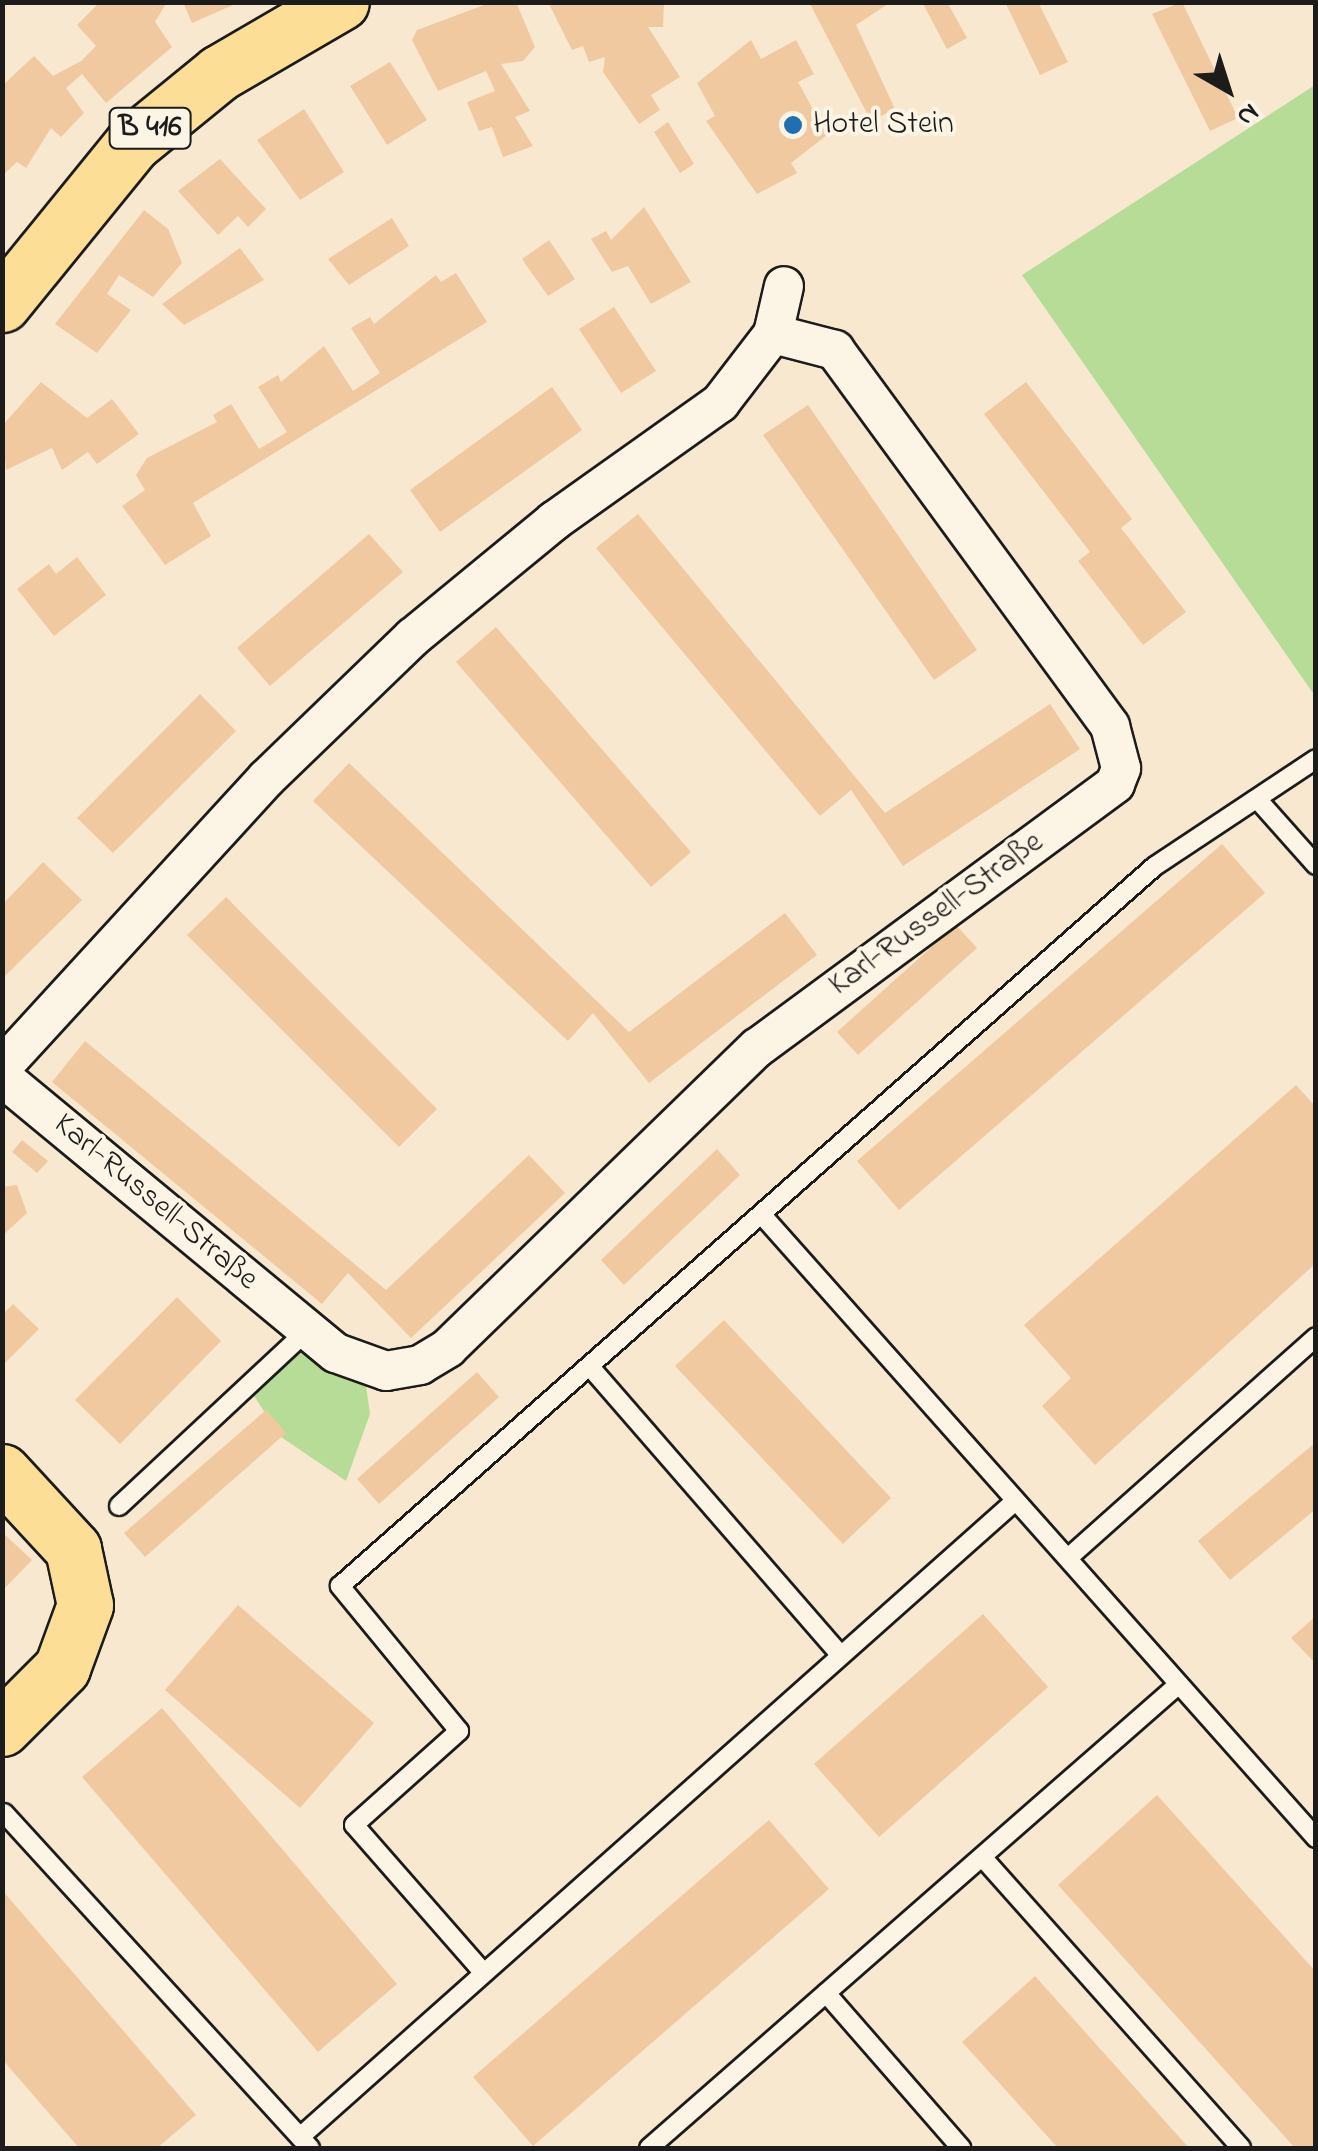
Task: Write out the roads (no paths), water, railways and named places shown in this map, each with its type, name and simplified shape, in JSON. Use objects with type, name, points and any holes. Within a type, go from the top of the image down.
[{"type":"main road","name":"B 416","points":[[2,304],[132,144],[219,73],[341,2]]},
{"type":"main road","points":[[2,1472],[73,1549],[86,1605],[62,1668],[2,1728]]},
{"type":"street","points":[[2,1068],[268,778],[413,637],[554,521],[720,403],[773,334],[784,286]]},
{"type":"street","name":"Karl-Russell-Straße","points":[[2,1077],[336,1353],[386,1371],[448,1348],[757,1048],[1115,784],[1121,768],[1110,726],[847,365],[835,350],[773,334]]},
{"type":"lane","points":[[482,1971],[354,1825],[459,1731],[340,1586],[1155,866],[1316,759]]},
{"type":"lane","points":[[1258,800],[1316,865]]},
{"type":"lane","points":[[762,1215],[1316,1838]]},
{"type":"lane","points":[[120,1506],[308,1330]]},
{"type":"lane","points":[[1068,1558],[1316,1336]]},
{"type":"lane","points":[[591,1368],[838,1652]]},
{"type":"lane","points":[[4,1814],[305,2143],[482,1971],[838,1652],[1014,1502]]},
{"type":"lane","points":[[649,2148],[1179,1684]]},
{"type":"lane","points":[[983,1858],[1241,2148]]},
{"type":"lane","points":[[826,1993],[961,2148]]},
{"type":"place","name":"Hotel Stein","points":[[793,125]]}]
